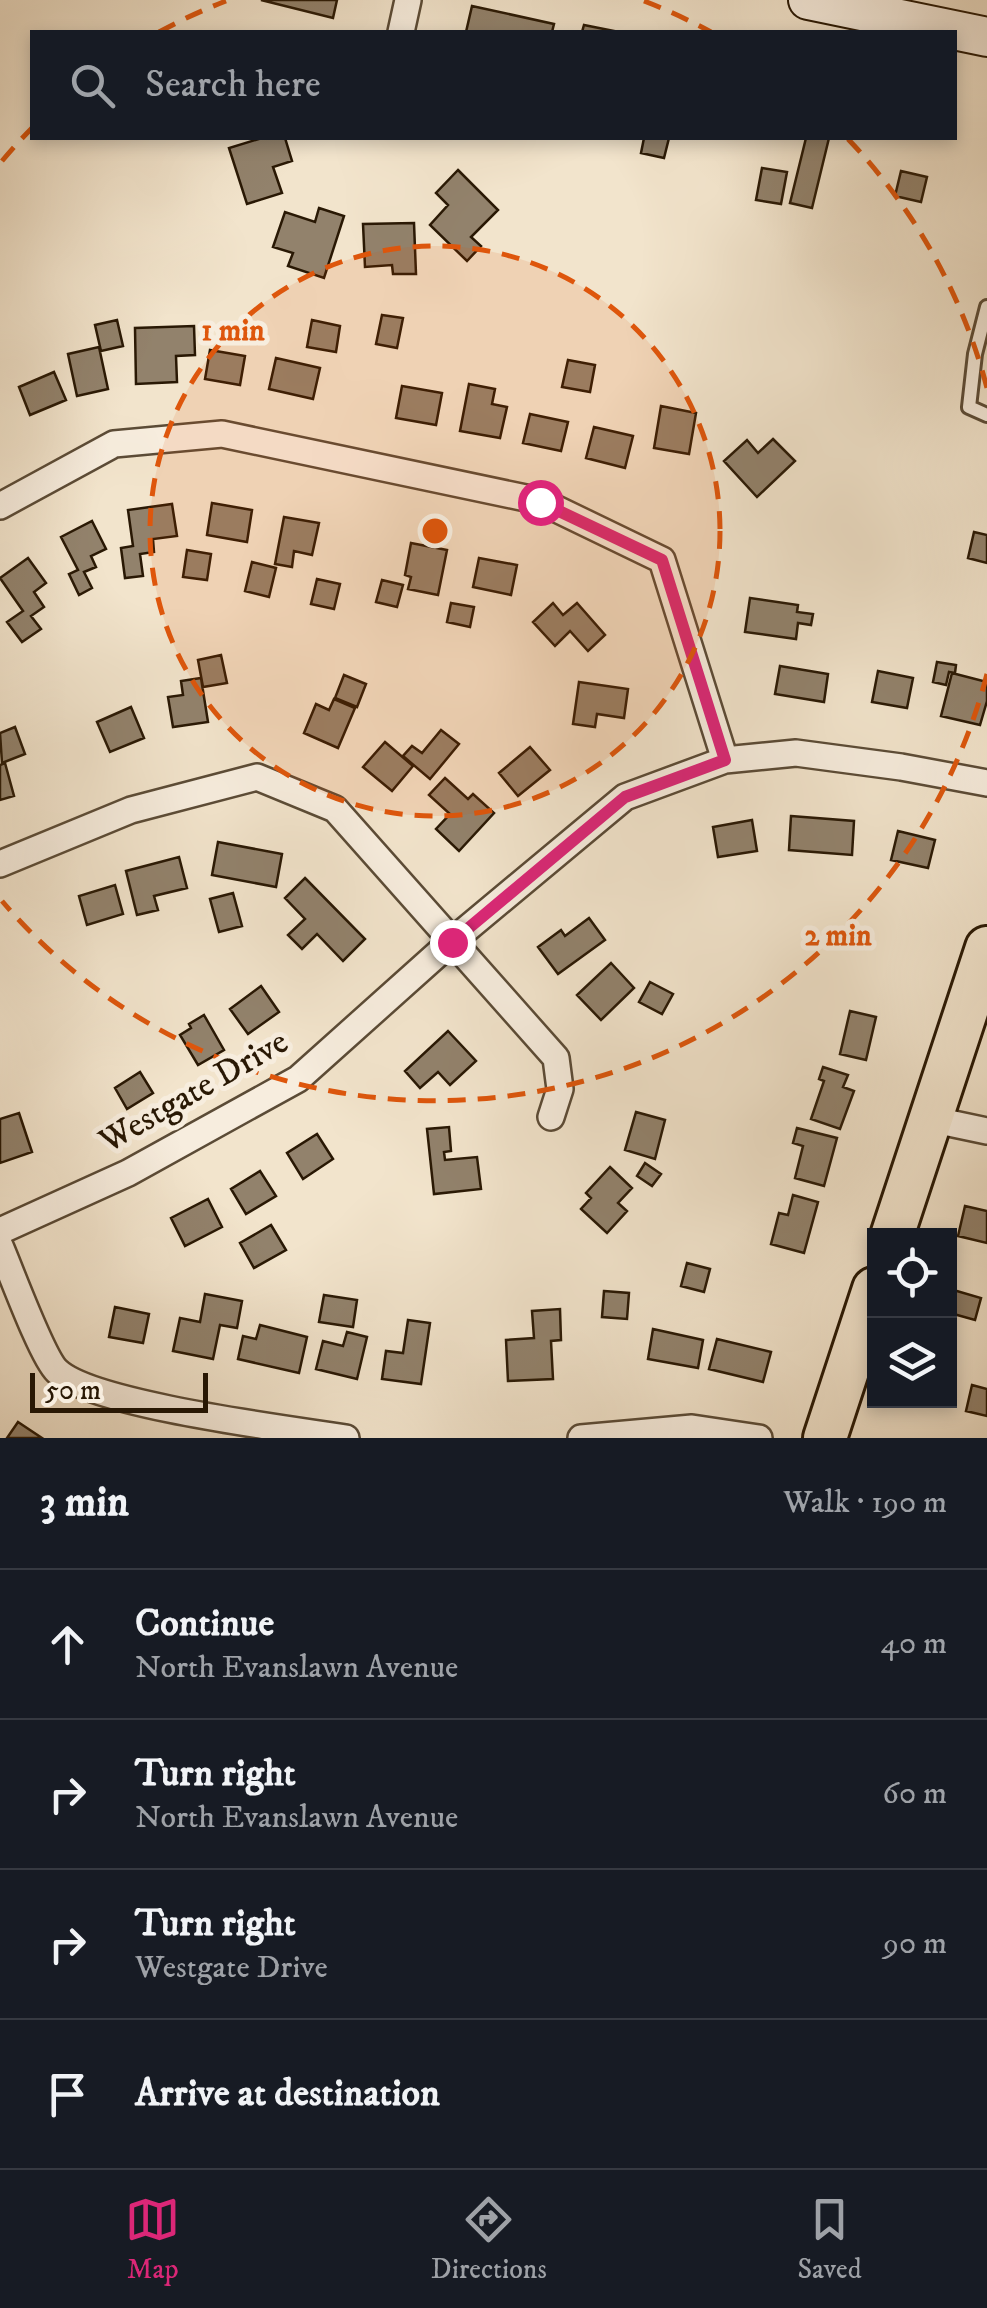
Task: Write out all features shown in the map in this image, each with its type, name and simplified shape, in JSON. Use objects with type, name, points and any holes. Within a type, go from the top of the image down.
[{"type":"main road","points":[[808,0],[953,30]]},
{"type":"main road","points":[[957,31],[987,37]]},
{"type":"main road","points":[[895,1228],[987,948]]},
{"type":"main road","points":[[825,1438],[867,1310]]},
{"type":"street","points":[[401,30],[408,0]]},
{"type":"street","points":[[0,506],[114,444],[222,434],[540,502],[662,560],[725,760]]},
{"type":"street","name":"Westgate Drive","points":[[0,1231],[128,1174],[298,1079],[452,942],[625,797],[725,760],[796,753],[902,767],[987,784]]},
{"type":"street","points":[[0,864],[131,810],[257,778],[335,809],[556,1058],[560,1089],[551,1117]]},
{"type":"street","points":[[930,1119],[987,1131]]},
{"type":"street","points":[[0,1246],[55,1370],[94,1391],[346,1438]]},
{"type":"street","points":[[582,1438],[692,1428],[760,1438]]},
{"type":"lane","points":[[987,307],[969,407],[987,415]]},
{"type":"building","points":[[261,0],[337,0],[333,18]]},
{"type":"building","points":[[472,6],[554,24],[552,30],[466,30]]},
{"type":"building","points":[[584,25],[609,30],[583,30]]},
{"type":"building","points":[[255,140],[286,140],[292,161],[273,167],[282,193],[247,204],[229,148]]},
{"type":"building","points":[[644,140],[668,140],[664,158],[641,153]]},
{"type":"building","points":[[806,140],[829,140],[812,208],[790,203]]},
{"type":"building","points":[[762,168],[787,172],[781,204],[756,200]]},
{"type":"building","points":[[458,170],[498,210],[471,237],[481,246],[467,261],[430,225],[448,205],[436,193]]},
{"type":"building","points":[[901,171],[927,177],[921,202],[895,196]]},
{"type":"building","points":[[319,208],[344,216],[324,278],[288,266],[293,253],[273,247],[285,212],[315,222]]},
{"type":"building","points":[[414,223],[416,274],[393,274],[392,265],[365,267],[363,224]]},
{"type":"building","points":[[382,315],[403,318],[397,348],[376,344]]},
{"type":"building","points":[[117,320],[123,346],[101,351],[95,325]]},
{"type":"building","points":[[312,320],[340,326],[336,352],[307,347]]},
{"type":"building","points":[[194,326],[195,355],[176,356],[177,382],[136,384],[135,328]]},
{"type":"building","points":[[99,347],[108,389],[77,396],[68,354]]},
{"type":"building","points":[[210,350],[245,356],[240,385],[205,379]]},
{"type":"building","points":[[276,358],[320,368],[313,399],[269,389]]},
{"type":"building","points":[[568,360],[595,365],[590,392],[562,387]]},
{"type":"building","points":[[54,372],[66,400],[30,415],[19,387]]},
{"type":"building","points":[[469,384],[495,389],[492,404],[507,407],[500,438],[460,431]]},
{"type":"building","points":[[402,386],[442,393],[436,425],[396,418]]},
{"type":"building","points":[[661,406],[696,413],[689,454],[654,448]]},
{"type":"building","points":[[530,414],[568,422],[561,451],[523,443]]},
{"type":"building","points":[[594,427],[633,436],[625,468],[586,458]]},
{"type":"building","points":[[773,439],[795,461],[757,497],[724,461],[747,440],[758,453]]},
{"type":"building","points":[[212,503],[252,510],[247,542],[207,535]]},
{"type":"building","points":[[172,504],[177,536],[153,539],[154,552],[140,554],[143,576],[125,578],[121,548],[133,546],[128,510]]},
{"type":"building","points":[[284,517],[319,523],[312,555],[294,551],[292,567],[275,564]]},
{"type":"building","points":[[92,521],[106,549],[91,556],[96,567],[84,572],[92,588],[79,595],[69,574],[78,570],[61,537]]},
{"type":"building","points":[[974,532],[987,535],[987,563],[968,558]]},
{"type":"building","points":[[411,543],[447,550],[438,595],[408,589],[411,577],[405,575]]},
{"type":"building","points":[[187,550],[211,554],[207,580],[183,577]]},
{"type":"building","points":[[28,558],[46,583],[34,592],[44,607],[31,616],[41,629],[22,642],[7,622],[23,611],[0,578]]},
{"type":"building","points":[[479,558],[517,565],[511,595],[473,587]]},
{"type":"building","points":[[252,562],[276,568],[269,597],[245,591]]},
{"type":"building","points":[[317,579],[340,584],[334,609],[311,604]]},
{"type":"building","points":[[382,580],[403,585],[397,607],[376,602]]},
{"type":"building","points":[[750,598],[798,605],[797,612],[813,614],[811,625],[798,623],[796,639],[745,632]]},
{"type":"building","points":[[451,603],[474,607],[470,627],[447,622]]},
{"type":"building","points":[[553,603],[563,615],[577,603],[605,635],[588,651],[570,631],[555,646],[533,622]]},
{"type":"building","points":[[221,655],[227,683],[203,687],[198,660]]},
{"type":"building","points":[[937,662],[956,665],[955,673],[949,672],[946,685],[933,682]]},
{"type":"building","points":[[780,666],[828,674],[824,702],[775,694]]},
{"type":"building","points":[[878,671],[913,678],[907,708],[872,702]]},
{"type":"building","points":[[952,673],[987,682],[987,701],[980,725],[941,716]]},
{"type":"building","points":[[344,675],[366,684],[357,707],[335,698]]},
{"type":"building","points":[[201,678],[208,722],[173,727],[168,697],[183,695],[181,681]]},
{"type":"building","points":[[579,682],[628,689],[624,718],[597,714],[595,727],[573,724]]},
{"type":"building","points":[[334,699],[355,708],[338,748],[304,733],[316,704],[329,710]]},
{"type":"building","points":[[131,707],[144,738],[110,752],[97,722]]},
{"type":"building","points":[[15,727],[25,754],[2,763],[0,733]]},
{"type":"building","points":[[441,730],[459,744],[430,779],[403,756],[412,746],[422,753]]},
{"type":"building","points":[[385,742],[413,766],[392,791],[363,767]]},
{"type":"building","points":[[530,747],[550,770],[518,796],[499,773]]},
{"type":"building","points":[[5,763],[14,796],[0,800],[0,765]]},
{"type":"building","points":[[445,778],[468,799],[473,794],[494,813],[459,851],[436,829],[450,814],[429,795]]},
{"type":"building","points":[[791,816],[854,821],[852,855],[789,850]]},
{"type":"building","points":[[752,820],[757,851],[718,857],[713,827]]},
{"type":"building","points":[[898,831],[935,840],[928,868],[891,860]]},
{"type":"building","points":[[218,842],[282,854],[276,887],[212,875]]},
{"type":"building","points":[[179,857],[187,888],[154,896],[158,910],[137,915],[126,871]]},
{"type":"building","points":[[305,878],[365,939],[343,961],[317,934],[302,949],[288,935],[305,919],[285,898]]},
{"type":"building","points":[[115,885],[123,914],[87,925],[79,896]]},
{"type":"building","points":[[233,893],[242,926],[219,932],[210,899]]},
{"type":"building","points":[[589,918],[605,940],[558,974],[538,947],[561,930],[565,936]]},
{"type":"building","points":[[611,963],[634,988],[601,1020],[577,995]]},
{"type":"building","points":[[650,982],[673,994],[662,1014],[639,1002]]},
{"type":"building","points":[[261,986],[279,1012],[248,1034],[230,1009]]},
{"type":"building","points":[[850,1011],[876,1017],[866,1060],[840,1054]]},
{"type":"building","points":[[204,1015],[224,1050],[198,1065],[180,1035]]},
{"type":"building","points":[[448,1031],[476,1061],[450,1085],[438,1072],[420,1088],[405,1071]]},
{"type":"building","points":[[823,1067],[848,1075],[843,1087],[854,1091],[840,1129],[811,1119],[824,1081],[819,1079]]},
{"type":"building","points":[[140,1072],[153,1093],[127,1109],[115,1088]]},
{"type":"building","points":[[636,1112],[665,1120],[655,1159],[625,1150]]},
{"type":"building","points":[[19,1113],[32,1152],[0,1163],[0,1119]]},
{"type":"building","points":[[449,1127],[451,1151],[444,1152],[445,1160],[477,1157],[481,1189],[434,1194],[427,1129]]},
{"type":"building","points":[[797,1128],[837,1138],[824,1186],[795,1178],[803,1146],[793,1143]]},
{"type":"building","points":[[317,1134],[333,1159],[303,1179],[287,1153]]},
{"type":"building","points":[[645,1163],[661,1174],[652,1186],[637,1176]]},
{"type":"building","points":[[610,1167],[632,1188],[618,1203],[627,1211],[607,1233],[581,1209],[591,1198],[586,1193]]},
{"type":"building","points":[[260,1171],[276,1196],[246,1214],[231,1189]]},
{"type":"building","points":[[793,1195],[818,1202],[804,1253],[771,1244],[779,1213],[788,1215]]},
{"type":"building","points":[[208,1199],[222,1227],[185,1246],[171,1218]]},
{"type":"building","points":[[965,1206],[987,1211],[987,1243],[958,1236]]},
{"type":"building","points":[[271,1225],[286,1250],[254,1268],[240,1243]]},
{"type":"building","points":[[687,1263],[710,1269],[704,1292],[681,1286]]},
{"type":"building","points":[[604,1291],[629,1293],[627,1319],[602,1317]]},
{"type":"building","points":[[957,1291],[981,1298],[975,1320],[957,1315]]},
{"type":"building","points":[[205,1294],[242,1301],[237,1328],[220,1325],[213,1359],[173,1351],[180,1318],[200,1322]]},
{"type":"building","points":[[324,1295],[357,1300],[353,1327],[319,1322]]},
{"type":"building","points":[[115,1307],[149,1314],[143,1343],[109,1337]]},
{"type":"building","points":[[560,1309],[561,1340],[551,1341],[553,1379],[508,1381],[506,1340],[534,1338],[532,1311]]},
{"type":"building","points":[[408,1320],[430,1323],[421,1384],[382,1379],[386,1351],[403,1353]]},
{"type":"building","points":[[260,1325],[307,1337],[299,1373],[238,1359],[243,1336],[256,1339]]},
{"type":"building","points":[[653,1329],[703,1340],[698,1368],[648,1359]]},
{"type":"building","points":[[347,1332],[367,1337],[357,1379],[316,1369],[323,1341],[343,1346]]},
{"type":"building","points":[[717,1339],[771,1352],[763,1382],[709,1369]]},
{"type":"building","points":[[972,1385],[987,1389],[987,1416],[966,1411]]},
{"type":"building","points":[[18,1422],[42,1438],[7,1438]]},
{"type":"route","points":[[452,942],[625,797],[725,760],[662,560],[540,502]]}]
